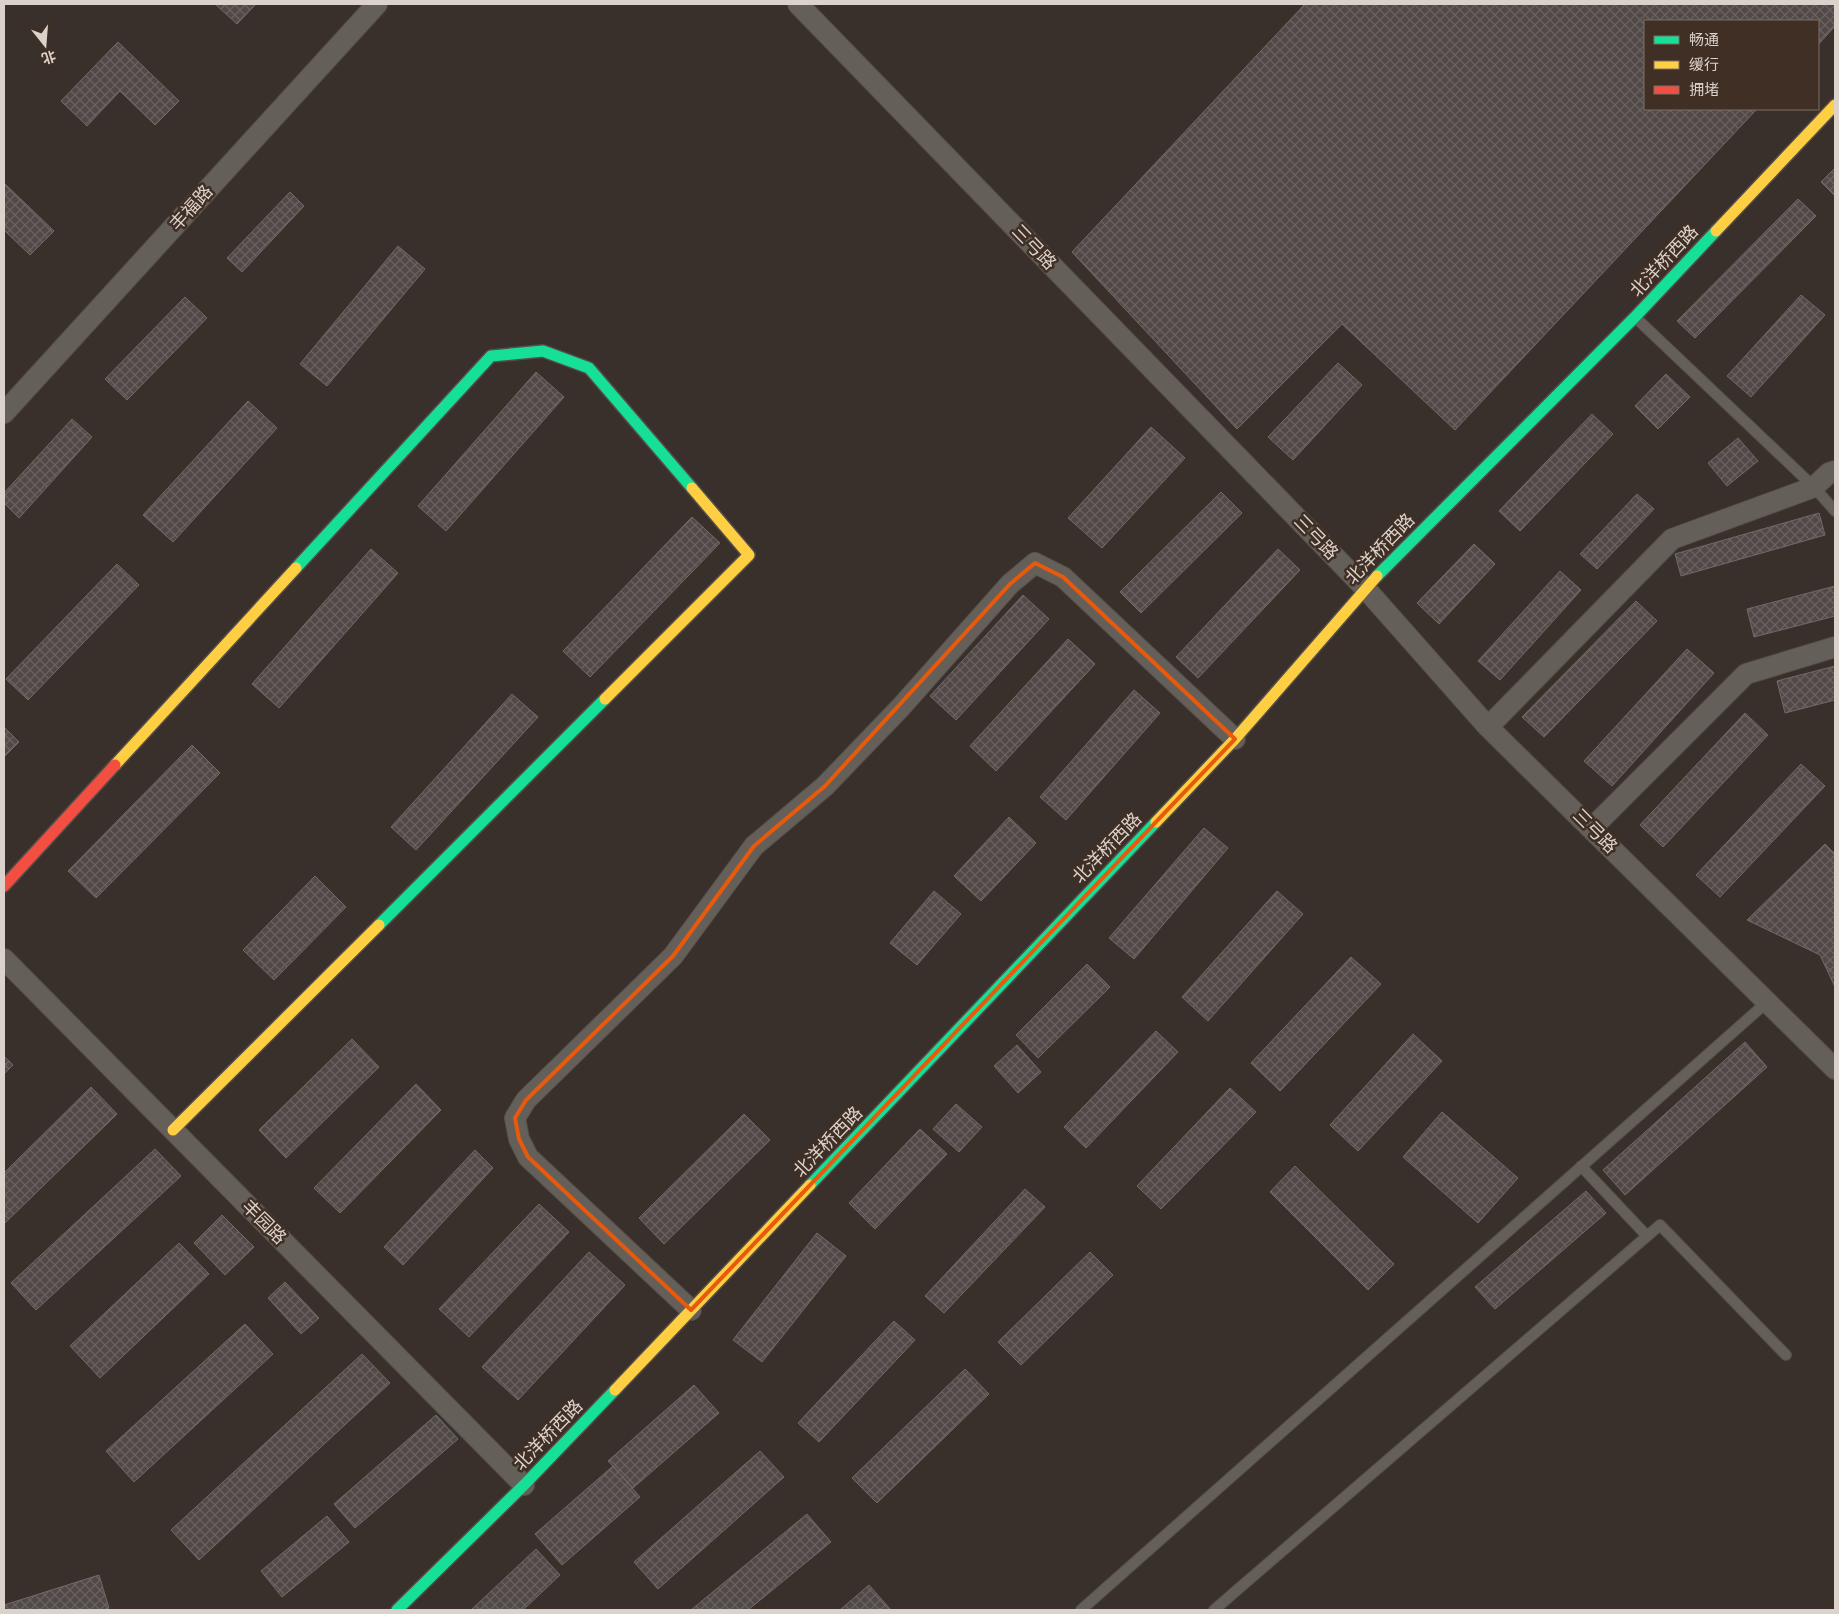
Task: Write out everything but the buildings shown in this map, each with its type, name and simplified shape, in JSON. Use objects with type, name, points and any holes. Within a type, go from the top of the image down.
[{"type":"main road","name":"北洋桥西路","points":[[397,1610],[524,1486],[1235,739],[1365,588],[1635,317],[1835,105]]},
{"type":"main road","points":[[4,886],[491,356],[543,351],[589,368],[749,555],[173,1130]]},
{"type":"street","name":"丰福路","points":[[4,413],[377,4]]},
{"type":"street","name":"三弓路","points":[[798,4],[1365,588],[1488,727],[1835,1070]]},
{"type":"street","points":[[1488,727],[1672,539],[1814,487],[1829,473],[1835,471]]},
{"type":"street","points":[[691,1310],[528,1157],[519,1139],[515,1118],[526,1100],[673,956],[754,846],[825,786],[901,707],[1010,584],[1036,562],[1063,577],[1235,739]]},
{"type":"street","points":[[1592,828],[1746,674],[1835,648]]},
{"type":"street","name":"丰园路","points":[[4,959],[524,1486]]},
{"type":"lane","points":[[1635,317],[1814,487],[1835,511]]},
{"type":"lane","points":[[1082,1610],[1767,1002]]},
{"type":"lane","points":[[1581,1166],[1647,1236]]},
{"type":"lane","points":[[1214,1610],[1660,1225],[1786,1354]]},
{"type":"highlighted area","points":[[1035,563],[1063,577],[1235,739],[691,1310],[528,1157],[519,1139],[515,1118],[526,1100],[673,956],[754,846],[825,786],[1010,584]]},
{"type":"traffic: fast","points":[[1377,576],[1635,317],[1716,231]]},
{"type":"traffic: fast","points":[[296,568],[491,356],[543,351],[589,368],[692,488]]},
{"type":"traffic: fast","points":[[379,925],[605,699]]},
{"type":"traffic: fast","points":[[810,1185],[1156,822]]},
{"type":"traffic: fast","points":[[397,1610],[524,1485],[615,1390]]},
{"type":"traffic: slow","points":[[1716,231],[1835,105]]},
{"type":"traffic: slow","points":[[605,699],[749,555],[692,488]]},
{"type":"traffic: slow","points":[[115,765],[296,568]]},
{"type":"traffic: slow","points":[[1156,822],[1235,739],[1377,576]]},
{"type":"traffic: slow","points":[[173,1130],[379,925]]},
{"type":"traffic: slow","points":[[615,1390],[810,1185]]},
{"type":"traffic: jam","points":[[4,886],[115,765]]}]
